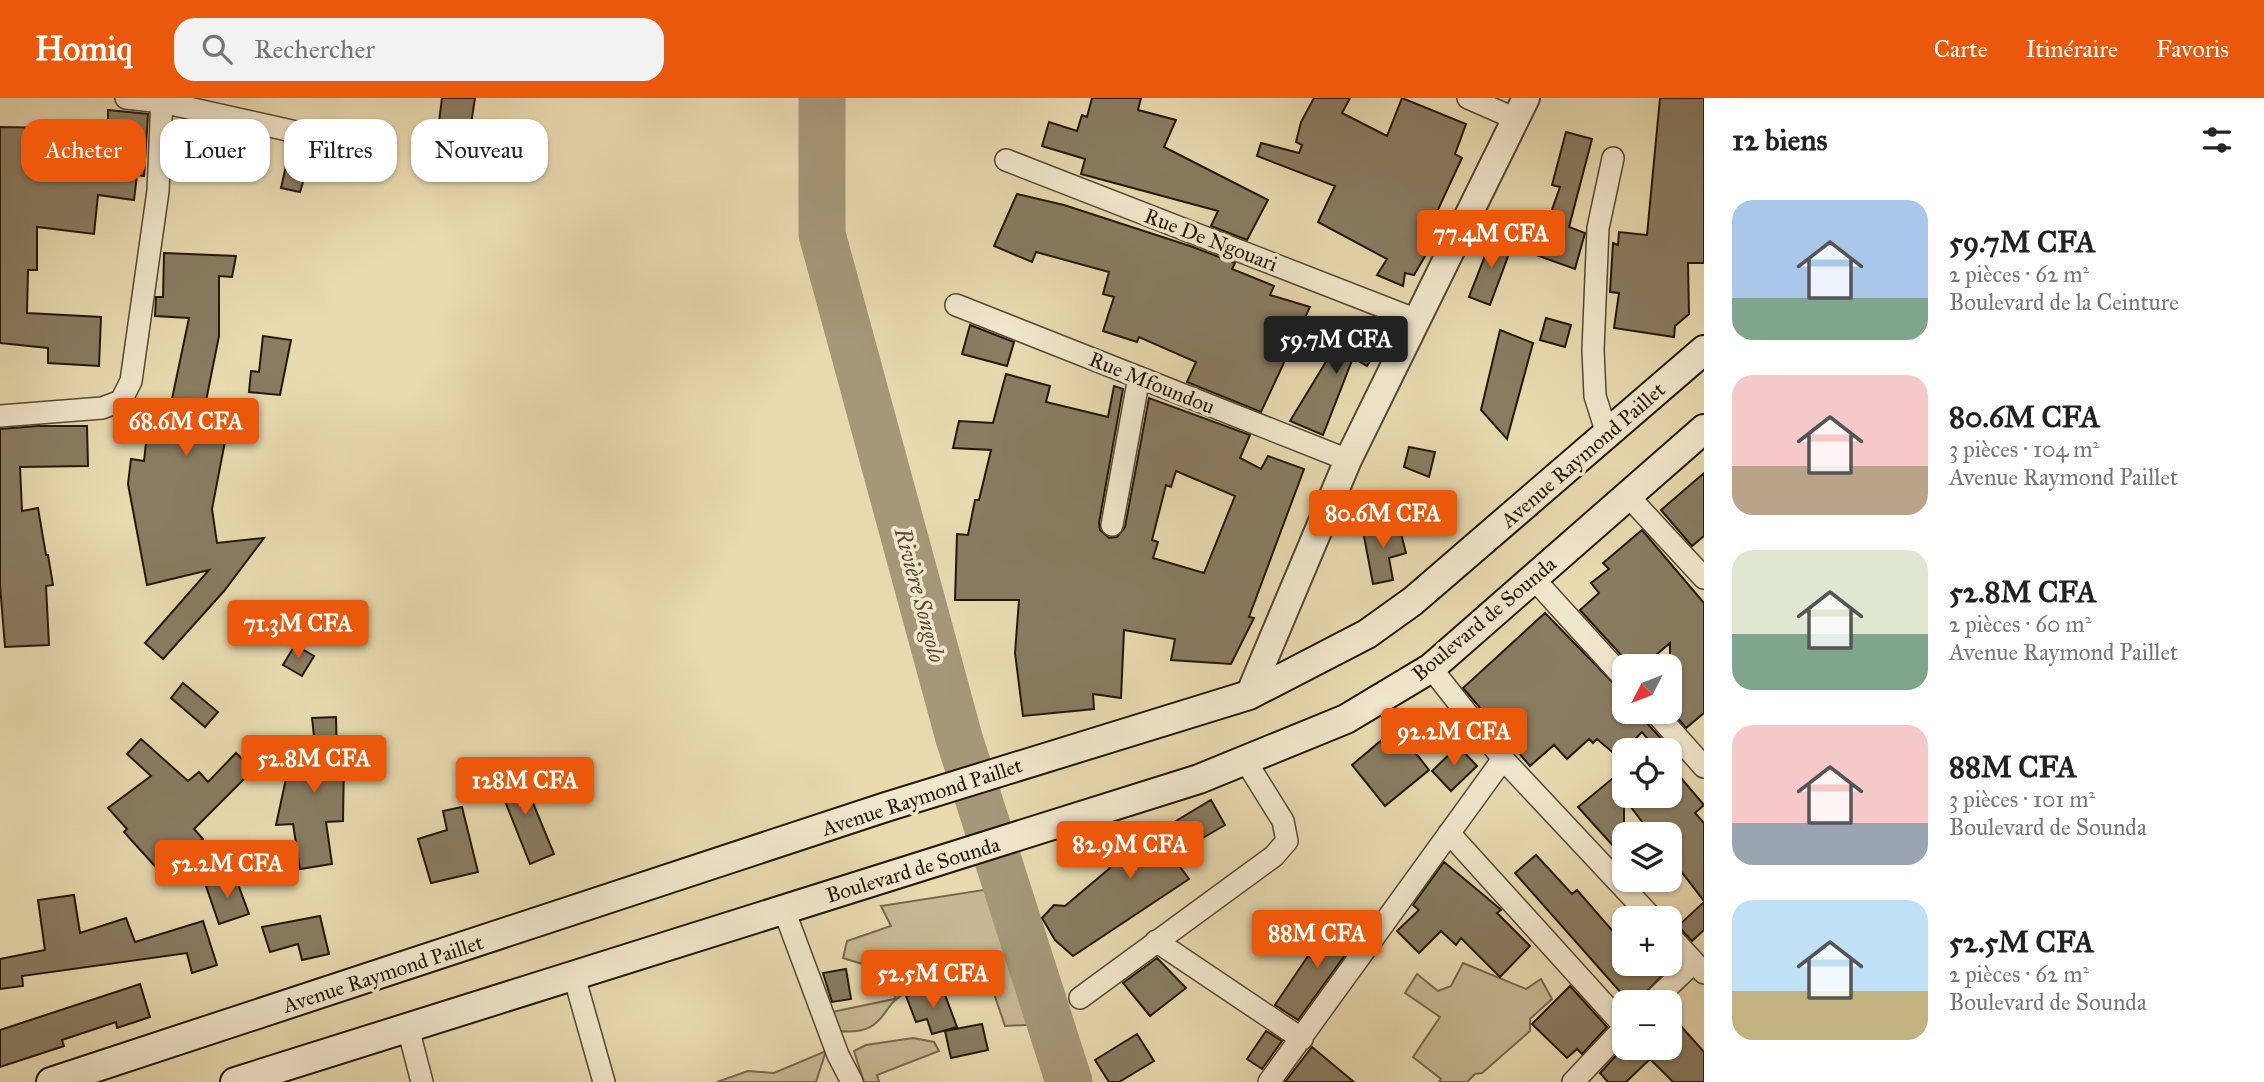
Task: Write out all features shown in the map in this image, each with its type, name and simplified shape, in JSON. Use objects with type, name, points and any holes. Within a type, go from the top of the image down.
[{"type":"main road","name":"Avenue Raymond Paillet","points":[[51,1082],[940,790],[1249,695],[1367,634],[1413,601],[1704,350]]},
{"type":"main road","name":"Boulevard de Sounda","points":[[235,1082],[1199,779],[1346,719],[1431,668],[1704,429]]},
{"type":"street","points":[[126,98],[162,100],[284,129]]},
{"type":"street","points":[[1249,695],[1348,460],[1521,108],[1468,98]]},
{"type":"street","points":[[0,416],[102,408],[121,401],[131,381],[158,191],[162,100]]},
{"type":"street","points":[[1607,434],[1595,396],[1593,351],[1598,228],[1613,158]]},
{"type":"street","name":"Rue De Ngouari","points":[[1006,160],[1417,320]]},
{"type":"street","name":"Rue Mfoundou","points":[[957,305],[1348,460]]},
{"type":"street","points":[[1112,525],[1139,377]]},
{"type":"street","points":[[1629,497],[1704,578]]},
{"type":"street","points":[[1534,579],[1612,665]]},
{"type":"street","points":[[1431,668],[1503,759],[1641,906]]},
{"type":"street","points":[[1666,724],[1704,767]]},
{"type":"street","points":[[1269,1082],[1503,759]]},
{"type":"street","points":[[1080,998],[1274,856],[1287,841],[1283,821],[1245,760]]},
{"type":"street","points":[[1449,834],[1612,1014]]},
{"type":"street","points":[[785,910],[838,1055],[852,1082]]},
{"type":"street","points":[[1156,941],[1302,1039]]},
{"type":"street","points":[[1668,990],[1699,967],[1682,949]]},
{"type":"street","points":[[574,976],[604,1082]]},
{"type":"street","points":[[408,1028],[422,1082]]},
{"type":"street","points":[[1573,1082],[1612,1040]]},
{"type":"shaded area","points":[[996,888],[1043,1024],[1005,1026],[989,979],[908,992],[892,1003],[881,1018],[867,1029],[839,1031],[832,1012],[894,999],[900,988],[895,974],[843,958],[847,941],[891,926],[881,906]]},
{"type":"shaded area","points":[[1463,963],[1526,989],[1541,979],[1552,999],[1530,1019],[1530,1031],[1482,1073],[1475,1074],[1467,1082],[1439,1082],[1441,1079],[1413,1057],[1440,1017],[1405,993],[1417,974],[1438,991],[1451,986]]},
{"type":"shaded area","points":[[913,1038],[934,1042],[939,1051],[877,1075],[879,1082],[864,1082],[854,1051],[866,1045]]},
{"type":"shaded area","points":[[826,1051],[816,1082],[717,1082],[748,1071],[774,1073]]},
{"type":"building","points":[[442,98],[475,98],[472,119],[439,119]]},
{"type":"building","points":[[1092,98],[1141,98],[1138,110],[1176,120],[1164,147],[1268,200],[1247,240],[1211,226],[1218,211],[1081,174],[1085,159],[1042,146],[1049,122],[1077,131],[1082,115],[1087,117]]},
{"type":"building","points":[[1314,98],[1350,98],[1342,113],[1387,136],[1402,98],[1466,124],[1455,154],[1462,158],[1428,231],[1438,234],[1414,275],[1405,273],[1403,286],[1377,275],[1387,259],[1318,222],[1335,186],[1257,156],[1261,143],[1299,153],[1302,145],[1296,142],[1301,122]]},
{"type":"building","points":[[1660,98],[1704,98],[1704,263],[1688,263],[1689,314],[1675,326],[1674,337],[1614,328],[1619,293],[1610,292],[1613,243],[1618,245],[1619,232],[1647,235]]},
{"type":"building","points":[[108,110],[148,114],[146,145],[146,119],[108,119]]},
{"type":"building","points":[[0,127],[21,127],[21,182],[136,182],[134,200],[98,195],[94,234],[37,227],[37,270],[28,270],[27,313],[101,317],[99,366],[48,363],[48,348],[0,343]]},
{"type":"building","points":[[1566,132],[1592,139],[1569,227],[1585,233],[1575,269],[1536,255],[1560,187],[1552,185]]},
{"type":"building","points":[[284,175],[284,182],[303,182],[300,192],[281,188]]},
{"type":"building","points":[[1017,194],[1064,205],[1235,263],[1232,269],[1274,286],[1270,295],[1310,307],[1261,412],[1187,382],[1196,362],[1139,337],[1137,342],[1103,331],[1114,297],[1103,294],[1109,272],[1036,252],[1032,262],[994,246]]},
{"type":"building","points":[[1493,235],[1513,243],[1490,305],[1469,297]]},
{"type":"building","points":[[164,253],[236,256],[232,277],[219,276],[219,336],[201,426],[227,431],[212,509],[217,543],[264,538],[224,591],[163,659],[145,643],[209,570],[147,585],[128,484],[131,459],[144,461],[149,416],[168,418],[189,318],[155,316],[156,297],[163,297]]},
{"type":"building","points":[[1546,318],[1571,325],[1565,347],[1540,340]]},
{"type":"building","points":[[1352,319],[1384,339],[1367,366],[1353,358],[1323,435],[1290,421]]},
{"type":"building","points":[[970,325],[1014,342],[1007,366],[962,354]]},
{"type":"building","points":[[1500,330],[1533,343],[1507,439],[1481,410]]},
{"type":"building","points":[[263,336],[291,340],[280,395],[249,392],[251,371],[259,372]]},
{"type":"building","points":[[1006,374],[1050,386],[1046,402],[1108,417],[1114,386],[1123,389],[1099,523],[1100,530],[1109,538],[1117,537],[1125,527],[1149,398],[1250,435],[1240,458],[1261,469],[1268,456],[1304,469],[1249,617],[1254,618],[1231,664],[1171,660],[1175,639],[1124,630],[1121,698],[1093,694],[1094,709],[1023,716],[1015,653],[1019,600],[955,600],[957,534],[968,535],[975,500],[979,500],[991,450],[953,448],[959,421],[993,423]],"holes":[[[1176,471],[1235,496],[1204,573],[1153,558],[1158,542],[1152,540],[1166,485],[1171,487]]]},
{"type":"building","points":[[87,426],[88,466],[20,467],[22,511],[38,508],[53,585],[46,586],[49,645],[5,647],[0,585],[0,429]]},
{"type":"building","points":[[1409,447],[1435,452],[1429,477],[1404,467]]},
{"type":"building","points":[[1704,473],[1704,536],[1692,546],[1661,510]]},
{"type":"building","points":[[1398,522],[1406,553],[1389,558],[1393,580],[1373,584],[1363,531]]},
{"type":"building","points":[[1642,530],[1704,603],[1704,713],[1686,728],[1682,723],[1682,654],[1670,654],[1670,643],[1657,654],[1620,654],[1580,610],[1599,593],[1591,583],[1609,569],[1603,563]]},
{"type":"building","points":[[1545,613],[1612,682],[1612,724],[1648,724],[1661,738],[1647,738],[1642,732],[1636,738],[1612,738],[1612,752],[1597,739],[1593,743],[1589,739],[1567,759],[1554,745],[1530,766],[1463,688]]},
{"type":"building","points":[[295,645],[314,656],[302,676],[283,665]]},
{"type":"building","points":[[183,683],[218,712],[205,727],[171,698]]},
{"type":"building","points":[[336,717],[337,756],[344,757],[343,821],[326,822],[332,864],[300,869],[293,824],[276,825],[292,751],[316,754],[312,718]]},
{"type":"building","points":[[1396,728],[1429,770],[1385,806],[1352,765]]},
{"type":"building","points":[[141,739],[188,781],[199,772],[208,782],[236,753],[253,770],[194,829],[203,839],[163,875],[124,832],[127,829],[108,808],[151,776],[127,754]]},
{"type":"building","points":[[1458,746],[1477,766],[1451,791],[1432,771]]},
{"type":"building","points":[[519,769],[554,854],[530,864],[499,786],[499,778]]},
{"type":"building","points":[[1612,779],[1612,808],[1624,808],[1624,822],[1612,822],[1612,845],[1578,807]]},
{"type":"building","points":[[1682,779],[1704,805],[1695,813],[1704,823],[1704,901],[1682,873],[1682,822],[1642,822],[1632,808],[1682,808]]},
{"type":"building","points":[[1211,800],[1225,825],[1172,856],[1189,879],[1073,956],[1055,940],[1042,918],[1054,905],[1065,906],[1110,868],[1104,859],[1152,827],[1156,833]]},
{"type":"building","points":[[462,807],[478,872],[431,883],[418,839],[447,830],[443,811]]},
{"type":"building","points":[[1536,855],[1572,894],[1577,890],[1612,930],[1612,976],[1662,976],[1648,990],[1618,990],[1515,873]]},
{"type":"building","points":[[1444,862],[1499,908],[1501,910],[1497,913],[1530,946],[1500,977],[1461,938],[1456,945],[1441,931],[1419,953],[1397,931],[1419,910],[1413,905]]},
{"type":"building","points":[[235,876],[249,914],[219,924],[206,886]]},
{"type":"building","points":[[74,895],[80,933],[126,918],[135,942],[203,921],[217,965],[192,973],[187,953],[22,976],[23,986],[0,989],[0,959],[45,950],[38,900]]},
{"type":"building","points":[[1704,902],[1704,930],[1692,941],[1682,930],[1682,922]]},
{"type":"building","points":[[320,916],[329,954],[302,960],[298,944],[270,952],[262,927]]},
{"type":"building","points":[[1340,919],[1361,933],[1298,1020],[1275,1005],[1308,956],[1313,959]]},
{"type":"building","points":[[1157,958],[1186,988],[1150,1016],[1123,983]]},
{"type":"building","points":[[846,969],[851,999],[832,1002],[823,973]]},
{"type":"building","points":[[140,984],[150,1017],[117,1028],[116,1022],[62,1040],[64,1046],[0,1067],[0,1030]]},
{"type":"building","points":[[1570,986],[1607,1027],[1582,1054],[1577,1049],[1567,1058],[1532,1024]]},
{"type":"building","points":[[942,987],[957,1027],[932,1034],[927,1019],[916,1022],[906,996]]},
{"type":"building","points":[[982,1024],[988,1050],[951,1058],[945,1031]]},
{"type":"building","points":[[1682,1027],[1704,1052],[1704,1082],[1673,1082],[1651,1060],[1682,1060]]},
{"type":"building","points":[[1266,1031],[1282,1041],[1262,1069],[1247,1059]]},
{"type":"building","points":[[1137,1034],[1154,1061],[1119,1082],[1109,1082],[1095,1060]]},
{"type":"building","points":[[1312,1047],[1354,1082],[1285,1082]]},
{"type":"building","points":[[1612,1060],[1649,1060],[1626,1082],[1608,1082],[1600,1073]]},
{"type":"waterway","name":"Rivière Songolo","points":[[822,98],[822,234],[959,738],[1069,1082]]}]
